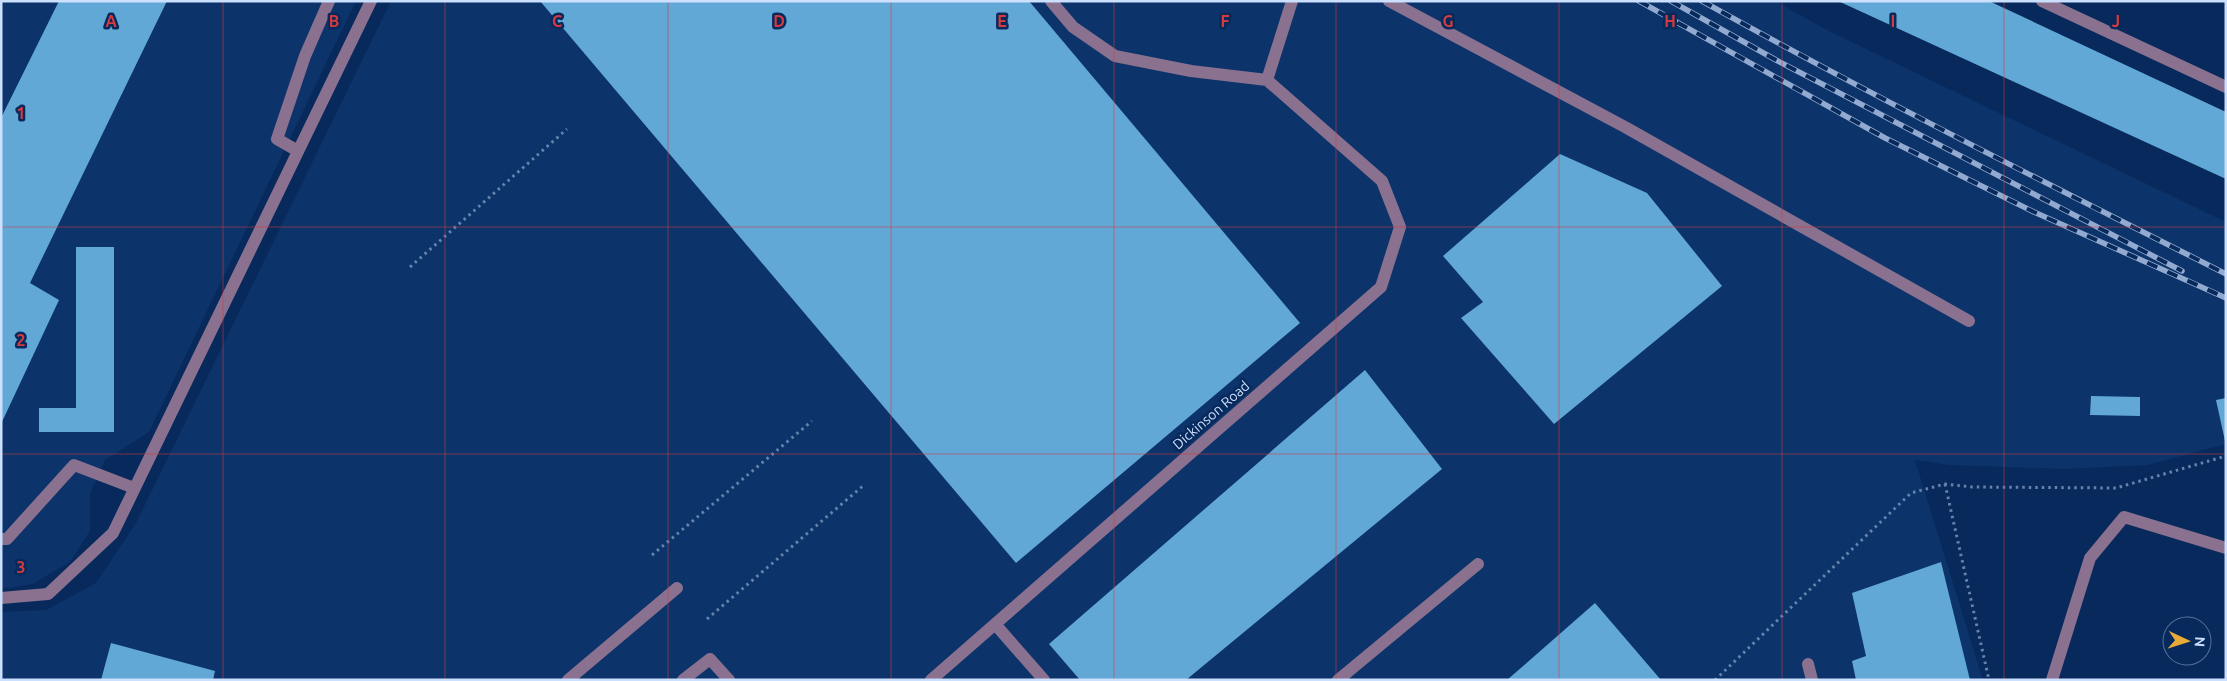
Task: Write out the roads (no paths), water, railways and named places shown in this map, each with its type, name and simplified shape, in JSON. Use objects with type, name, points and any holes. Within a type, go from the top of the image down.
[{"type":"street","points":[[298,151],[277,139],[305,56],[329,1]]},
{"type":"street","points":[[1,598],[48,594],[112,533],[371,1]]},
{"type":"street","points":[[1051,1],[1073,27],[1115,56],[1191,71],[1267,80],[1292,1]]},
{"type":"street","points":[[1389,1],[1625,127],[1969,321]]},
{"type":"street","points":[[2042,1],[2226,87]]},
{"type":"street","name":"Dickinson Road","points":[[932,680],[1381,287],[1400,227],[1382,181],[1267,80]]},
{"type":"street","points":[[1,539],[7,540],[74,465],[134,488]]},
{"type":"street","points":[[2052,680],[2090,558],[2124,517],[2226,548]]},
{"type":"street","points":[[1338,680],[1478,564]]},
{"type":"street","points":[[568,680],[594,656],[677,588]]},
{"type":"street","points":[[995,624],[1044,680]]},
{"type":"street","points":[[683,680],[710,659],[729,680]]},
{"type":"street","points":[[1808,664],[1812,680]]},
{"type":"railway","points":[[1639,1],[1885,138],[2034,212],[2226,298]]},
{"type":"railway","points":[[1671,1],[1776,60],[2182,271]]},
{"type":"railway","points":[[1702,1],[1897,106],[2226,274]]}]
